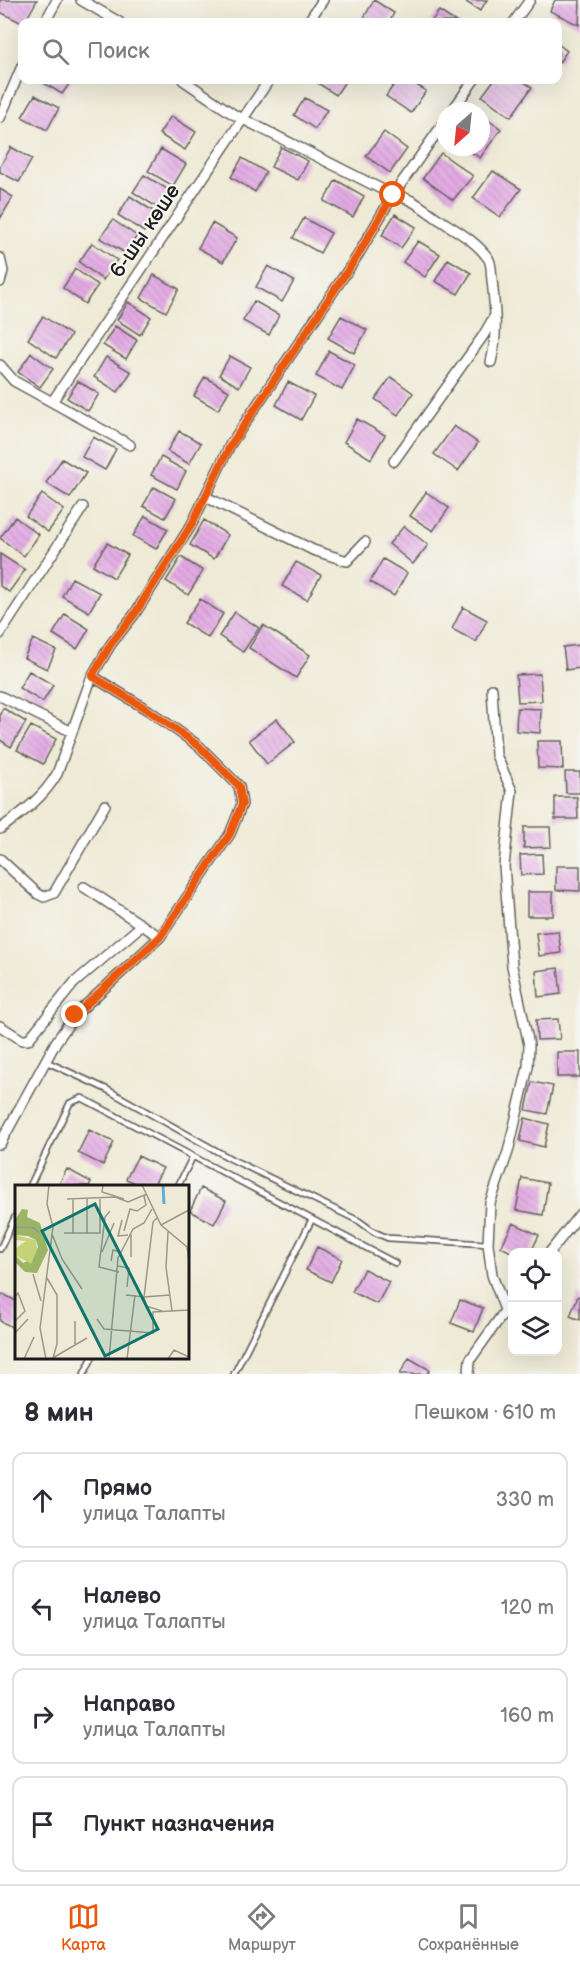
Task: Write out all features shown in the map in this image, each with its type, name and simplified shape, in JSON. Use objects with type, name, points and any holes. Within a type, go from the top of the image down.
[{"type":"street","points":[[47,18],[57,0]]},
{"type":"street","points":[[81,0],[112,18]]},
{"type":"street","points":[[311,18],[323,0]]},
{"type":"street","points":[[517,18],[530,0]]},
{"type":"street","points":[[0,118],[18,75]]},
{"type":"street","points":[[189,84],[218,105],[393,195],[404,196],[419,204],[459,231],[489,260],[496,312],[495,348],[491,362]]},
{"type":"street","name":"6-шы көше","points":[[52,402],[266,84]]},
{"type":"street","points":[[458,102],[471,84]]},
{"type":"street","points":[[0,830],[40,798],[52,783],[92,676],[111,644],[134,615],[177,549],[206,497],[230,446],[358,255],[393,195],[436,134]]},
{"type":"street","points":[[0,258],[3,271],[0,282]]},
{"type":"street","points":[[394,461],[483,336],[496,312]]},
{"type":"street","points":[[0,365],[14,381],[130,446]]},
{"type":"street","points":[[206,497],[313,550],[347,561],[365,542]]},
{"type":"street","points":[[0,634],[83,507]]},
{"type":"street","points":[[0,1144],[56,1042],[75,1015],[160,937],[230,834],[242,804],[239,786],[189,737],[92,676]]},
{"type":"street","points":[[492,689],[496,755],[512,791],[504,866],[512,966],[529,1045],[528,1067],[508,1152],[490,1203],[488,1245],[492,1275],[505,1310]]},
{"type":"street","points":[[0,696],[72,732]]},
{"type":"street","points":[[0,859],[38,894],[44,897],[54,893],[105,805]]},
{"type":"street","points":[[84,886],[160,937]]},
{"type":"street","points":[[0,1026],[22,1040],[28,1040],[74,983],[142,925]]},
{"type":"street","points":[[553,1248],[580,1214]]},
{"type":"street","points":[[469,1374],[470,1360],[512,1302]]},
{"type":"lane","points":[[45,1061],[106,1089],[231,1159],[359,1221],[374,1232],[388,1238],[488,1245]]},
{"type":"lane","points":[[30,1185],[70,1102],[81,1098],[395,1263]]},
{"type":"lane","points":[[178,1185],[193,1156]]},
{"type":"lane","points":[[0,1249],[15,1217]]},
{"type":"lane","points":[[234,1374],[312,1219]]},
{"type":"lane","points":[[84,1374],[92,1359]]},
{"type":"building","points":[[0,0],[37,0],[27,18],[18,18],[18,21],[0,12]]},
{"type":"building","points":[[374,0],[394,13],[391,18],[364,18]]},
{"type":"building","points":[[463,0],[487,0],[480,11]]},
{"type":"building","points":[[555,0],[580,0],[579,25],[550,11]]},
{"type":"building","points":[[439,11],[450,18],[434,18]]},
{"type":"building","points":[[562,47],[567,51],[562,58]]},
{"type":"building","points":[[46,84],[69,84],[62,94]]},
{"type":"building","points":[[319,84],[343,84],[336,95]]},
{"type":"building","points":[[394,84],[415,84],[426,91],[411,113],[386,96]]},
{"type":"building","points":[[491,84],[527,84],[532,87],[511,117],[482,96]]},
{"type":"building","points":[[35,95],[59,108],[47,130],[22,117]]},
{"type":"building","points":[[305,98],[327,110],[315,129],[294,115]]},
{"type":"building","points":[[171,116],[196,132],[185,150],[159,134]]},
{"type":"building","points":[[490,121],[501,129],[490,144]]},
{"type":"building","points":[[384,132],[407,149],[390,173],[366,156]]},
{"type":"building","points":[[11,147],[32,159],[19,182],[0,172],[0,167]]},
{"type":"building","points":[[281,147],[308,161],[298,180],[271,167]]},
{"type":"building","points":[[161,149],[186,164],[173,186],[148,171]]},
{"type":"building","points":[[439,156],[445,156],[473,176],[453,200],[423,178]]},
{"type":"building","points":[[242,158],[266,172],[255,192],[231,177]]},
{"type":"building","points":[[493,171],[521,189],[500,217],[473,198]]},
{"type":"building","points":[[144,175],[169,190],[158,208],[133,192]]},
{"type":"building","points":[[336,180],[364,196],[353,217],[324,201]]},
{"type":"building","points":[[0,189],[13,197],[0,219]]},
{"type":"building","points":[[130,196],[156,213],[144,232],[118,215]]},
{"type":"building","points":[[395,214],[416,227],[401,248],[382,235]]},
{"type":"building","points":[[304,218],[331,233],[320,253],[293,238]]},
{"type":"building","points":[[113,220],[137,236],[125,253],[100,238]]},
{"type":"building","points":[[212,223],[237,238],[223,262],[198,248]]},
{"type":"building","points":[[418,241],[440,254],[425,277],[403,262]]},
{"type":"building","points":[[92,243],[117,260],[103,280],[79,262]]},
{"type":"building","points":[[448,259],[471,273],[458,294],[435,281]]},
{"type":"building","points":[[268,266],[294,281],[282,302],[256,287]]},
{"type":"building","points":[[75,269],[98,285],[85,304],[63,288]]},
{"type":"building","points":[[154,275],[179,289],[166,312],[141,298]]},
{"type":"building","points":[[254,301],[279,315],[269,335],[243,321]]},
{"type":"building","points":[[128,302],[151,317],[140,335],[117,320]]},
{"type":"building","points":[[43,316],[71,335],[56,358],[28,339]]},
{"type":"building","points":[[341,316],[367,330],[354,353],[328,338]]},
{"type":"building","points":[[115,326],[137,340],[126,359],[103,345]]},
{"type":"building","points":[[329,351],[355,365],[342,390],[316,376]]},
{"type":"building","points":[[31,353],[53,369],[40,387],[18,372]]},
{"type":"building","points":[[230,356],[250,367],[239,387],[219,375]]},
{"type":"building","points":[[106,357],[131,372],[118,392],[94,377]]},
{"type":"building","points":[[205,377],[229,391],[218,410],[194,396]]},
{"type":"building","points":[[391,377],[413,393],[398,415],[375,399]]},
{"type":"building","points":[[78,381],[99,394],[88,411],[67,398]]},
{"type":"building","points":[[288,382],[314,396],[301,420],[276,405]]},
{"type":"building","points":[[357,419],[385,435],[371,459],[344,442]]},
{"type":"building","points":[[454,426],[478,443],[458,471],[434,454]]},
{"type":"building","points":[[179,431],[201,443],[189,464],[167,451]]},
{"type":"building","points":[[93,437],[116,449],[105,470],[82,457]]},
{"type":"building","points":[[161,457],[186,471],[177,489],[151,475]]},
{"type":"building","points":[[62,459],[86,473],[70,498],[46,483]]},
{"type":"building","points":[[154,487],[176,499],[165,518],[143,506]]},
{"type":"building","points":[[426,492],[449,508],[433,531],[410,516]]},
{"type":"building","points":[[42,494],[64,510],[48,532],[26,516]]},
{"type":"building","points":[[145,516],[168,529],[156,549],[133,536]]},
{"type":"building","points":[[15,517],[39,535],[24,556],[0,538]]},
{"type":"building","points":[[204,520],[228,535],[214,559],[190,545]]},
{"type":"building","points":[[404,526],[428,545],[413,564],[389,544]]},
{"type":"building","points":[[107,543],[128,555],[114,578],[93,565]]},
{"type":"building","points":[[0,554],[25,570],[9,592],[0,586]]},
{"type":"building","points":[[181,557],[203,571],[188,595],[166,581]]},
{"type":"building","points":[[383,559],[407,573],[394,596],[370,582]]},
{"type":"building","points":[[296,562],[321,575],[307,600],[282,586]]},
{"type":"building","points":[[72,578],[100,593],[89,612],[62,596]]},
{"type":"building","points":[[200,599],[223,614],[208,638],[184,623]]},
{"type":"building","points":[[463,607],[487,620],[476,642],[452,629]]},
{"type":"building","points":[[235,612],[259,628],[243,652],[219,636]]},
{"type":"building","points":[[65,614],[89,629],[77,649],[53,634]]},
{"type":"building","points":[[263,625],[310,655],[296,678],[249,648]]},
{"type":"building","points":[[33,639],[56,650],[47,669],[24,658]]},
{"type":"building","points":[[580,645],[580,668],[566,670],[563,647]]},
{"type":"building","points":[[29,671],[53,685],[43,702],[19,688]]},
{"type":"building","points":[[540,674],[542,701],[518,702],[516,675]]},
{"type":"building","points":[[3,708],[26,722],[11,747],[0,740],[0,714]]},
{"type":"building","points":[[517,708],[541,709],[540,733],[516,731]]},
{"type":"building","points":[[277,719],[295,742],[267,764],[249,740]]},
{"type":"building","points":[[31,726],[56,739],[43,764],[17,750]]},
{"type":"building","points":[[537,741],[562,741],[563,769],[538,768]]},
{"type":"building","points":[[565,772],[580,772],[580,793],[566,793]]},
{"type":"building","points":[[555,797],[577,797],[578,819],[555,819]]},
{"type":"building","points":[[524,827],[550,827],[551,847],[524,848]]},
{"type":"building","points":[[542,854],[543,874],[521,875],[520,855]]},
{"type":"building","points":[[556,866],[580,866],[580,891],[556,890]]},
{"type":"building","points":[[527,892],[553,892],[553,916],[527,916]]},
{"type":"building","points":[[558,931],[561,953],[539,956],[536,933]]},
{"type":"building","points":[[558,968],[561,994],[538,997],[536,971]]},
{"type":"building","points":[[558,1019],[560,1039],[537,1040],[536,1020]]},
{"type":"building","points":[[557,1052],[580,1052],[580,1077],[557,1077]]},
{"type":"building","points":[[532,1082],[553,1086],[547,1114],[526,1110]]},
{"type":"building","points":[[525,1118],[549,1124],[544,1147],[520,1141]]},
{"type":"building","points":[[89,1130],[114,1142],[103,1165],[78,1153]]},
{"type":"building","points":[[138,1156],[163,1168],[154,1185],[140,1185],[126,1179]]},
{"type":"building","points":[[67,1169],[91,1182],[90,1185],[59,1185]]},
{"type":"building","points":[[522,1178],[548,1183],[543,1215],[516,1210]]},
{"type":"building","points":[[201,1188],[226,1201],[214,1224],[190,1211]]},
{"type":"building","points":[[513,1223],[539,1235],[533,1248],[508,1248],[508,1250],[501,1247]]},
{"type":"building","points":[[317,1247],[342,1259],[331,1282],[306,1270]]},
{"type":"building","points":[[364,1269],[389,1282],[377,1304],[352,1292]]},
{"type":"building","points":[[3,1294],[15,1300],[15,1328],[0,1321],[0,1299]]},
{"type":"building","points":[[578,1296],[580,1297],[580,1320],[570,1316]]},
{"type":"building","points":[[460,1300],[483,1308],[474,1332],[451,1323]]},
{"type":"building","points":[[409,1358],[430,1370],[427,1374],[400,1374]]},
{"type":"route","points":[[75,1015],[160,937],[230,834],[242,804],[239,786],[189,737],[92,676],[192,524],[230,446],[358,255],[393,195]]}]
